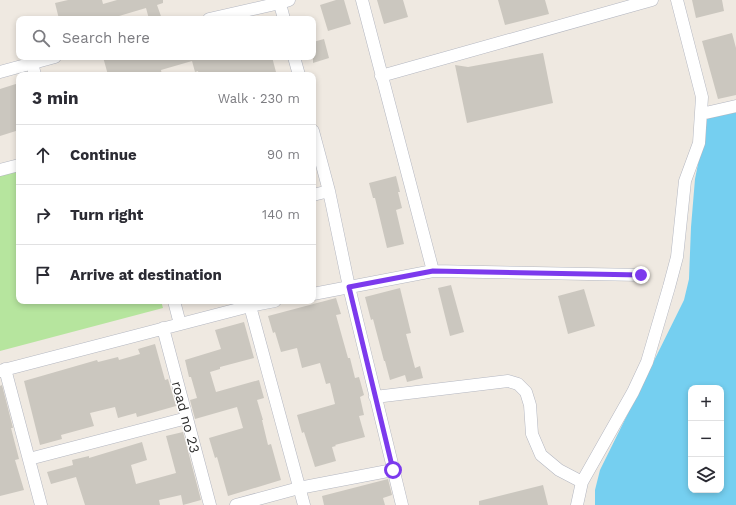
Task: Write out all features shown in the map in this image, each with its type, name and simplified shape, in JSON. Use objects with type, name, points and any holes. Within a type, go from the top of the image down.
[{"type":"street","points":[[362,0],[433,271]]},
{"type":"street","points":[[381,76],[652,0]]},
{"type":"street","points":[[577,505],[582,482],[647,362],[677,257],[685,181],[699,143],[702,97],[677,0]]},
{"type":"street","points":[[221,16],[282,1],[284,16]]},
{"type":"street","points":[[0,72],[33,69],[50,60]]},
{"type":"street","points":[[295,60],[297,72]]},
{"type":"street","points":[[701,114],[736,106]]},
{"type":"street","points":[[316,142],[329,191],[349,287],[402,505]]},
{"type":"street","points":[[0,170],[16,166]]},
{"type":"street","points":[[316,194],[329,191]]},
{"type":"street","points":[[316,293],[433,271],[641,275]]},
{"type":"street","points":[[175,304],[180,324]]},
{"type":"street","points":[[41,505],[3,370],[260,304]]},
{"type":"street","points":[[250,306],[304,505]]},
{"type":"street","name":"road no 23","points":[[163,328],[210,505]]},
{"type":"street","points":[[375,397],[508,380],[518,384],[526,392],[530,405],[532,434],[540,456],[559,470],[582,482]]},
{"type":"street","points":[[29,459],[187,418]]},
{"type":"street","points":[[236,505],[299,488],[393,470]]},
{"type":"green space","points":[[16,170],[16,304],[162,304],[163,308],[0,351],[0,174]]},
{"type":"water","points":[[736,105],[736,505],[595,505],[595,490],[600,470],[684,300],[689,279],[695,179],[702,144],[705,118]]},
{"type":"building","points":[[68,0],[102,0],[103,4],[117,0],[163,0],[163,3],[157,5],[161,16],[148,16],[146,8],[119,16],[58,16],[55,3]]},
{"type":"building","points":[[336,0],[344,0],[351,24],[328,31],[320,5]]},
{"type":"building","points":[[377,0],[403,0],[408,17],[384,24]]},
{"type":"building","points":[[498,0],[545,0],[549,14],[505,25]]},
{"type":"building","points":[[692,0],[722,0],[724,11],[696,18]]},
{"type":"building","points":[[732,33],[736,48],[736,95],[718,99],[702,41]]},
{"type":"building","points":[[324,39],[329,58],[313,63],[313,60],[316,60],[316,41]]},
{"type":"building","points":[[543,53],[553,103],[467,123],[455,65],[468,67]]},
{"type":"building","points":[[104,60],[273,60],[276,72],[195,72],[192,61],[161,70],[161,72],[107,72]]},
{"type":"building","points":[[16,84],[16,131],[0,136],[0,89]]},
{"type":"building","points":[[396,176],[402,208],[396,210],[404,244],[387,248],[375,198],[373,198],[369,183]]},
{"type":"building","points":[[451,285],[464,332],[450,336],[438,288]]},
{"type":"building","points":[[400,288],[411,333],[406,334],[415,368],[420,366],[423,378],[407,382],[405,375],[390,380],[373,319],[371,320],[365,297]]},
{"type":"building","points":[[584,289],[595,326],[568,334],[558,296]]},
{"type":"building","points":[[336,298],[341,314],[336,315],[348,358],[350,358],[355,378],[359,377],[364,395],[360,397],[364,415],[359,416],[365,437],[335,445],[336,446],[332,447],[336,461],[315,467],[297,415],[335,404],[330,383],[326,384],[320,363],[302,368],[297,348],[281,352],[268,316]]},
{"type":"building","points":[[244,322],[254,358],[220,367],[220,369],[210,372],[216,392],[259,380],[264,398],[257,400],[268,445],[271,444],[281,480],[228,496],[217,457],[215,458],[209,438],[243,428],[237,407],[195,419],[190,400],[197,398],[191,377],[189,377],[185,360],[221,349],[215,330]]},
{"type":"building","points":[[155,344],[165,380],[168,379],[176,406],[137,417],[136,413],[118,418],[115,407],[90,413],[94,426],[61,435],[62,439],[40,445],[24,381],[97,360],[98,362],[118,357],[119,360],[140,354],[138,349]]},
{"type":"building","points":[[2,385],[19,459],[15,460],[24,490],[0,496],[0,386]]},
{"type":"building","points":[[183,432],[201,500],[183,505],[181,495],[159,500],[160,505],[85,505],[76,477],[51,484],[47,472],[73,465],[72,460],[89,456],[89,458],[142,442],[147,460],[131,465],[136,484],[176,473],[166,436]]},
{"type":"building","points":[[388,479],[392,495],[383,498],[385,505],[324,505],[322,496]]},
{"type":"building","points":[[543,485],[548,505],[479,505],[479,501]]},
{"type":"route","points":[[393,470],[349,287],[433,271],[641,275]]}]
